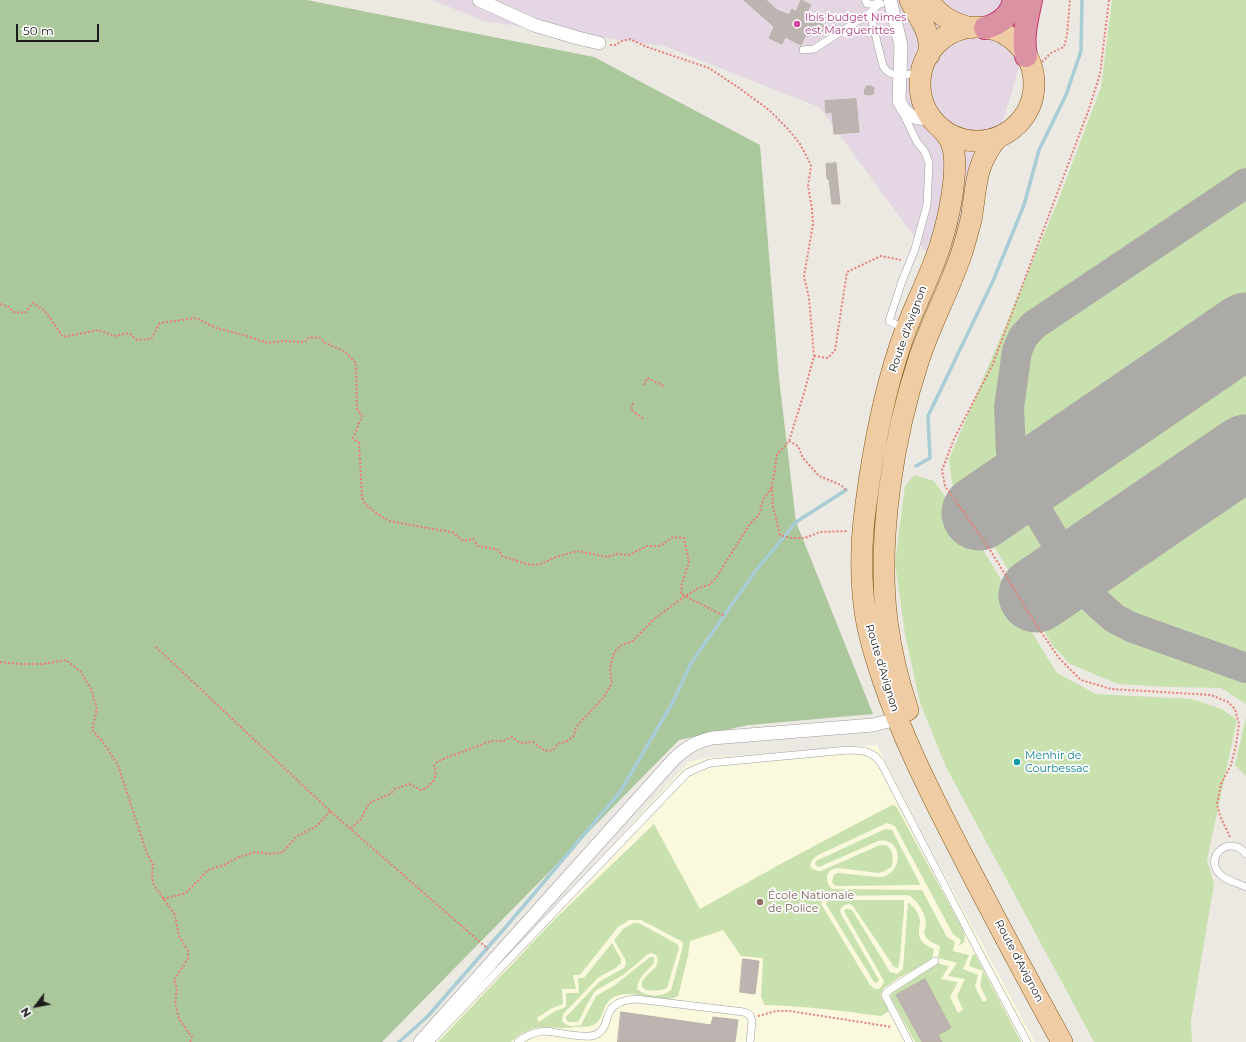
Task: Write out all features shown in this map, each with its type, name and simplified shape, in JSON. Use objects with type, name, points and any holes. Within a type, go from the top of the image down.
[{"type":"highway","points":[[978,28],[993,26],[1003,20],[1010,12],[1014,0]]},
{"type":"highway","points":[[1029,64],[1024,46],[1024,37],[1031,0]]},
{"type":"main road","points":[[889,1],[928,34],[930,47],[920,87],[924,102],[937,124],[954,136],[968,140],[983,141],[997,138],[1012,130],[1023,118],[1031,104],[1034,88],[1029,64],[1020,48],[1013,40],[995,30],[956,24],[946,19],[928,0]]},
{"type":"main road","points":[[925,63],[937,44],[946,36],[958,31],[978,28]]},
{"type":"main road","name":"Route d'Avignon","points":[[937,124],[951,141],[954,156],[954,173],[950,206],[940,246],[900,344],[881,414],[872,459],[862,531],[861,555],[865,612],[877,661],[897,719],[930,793],[972,876],[1062,1042]]},
{"type":"main road","name":"Route d'Avignon","points":[[997,138],[984,157],[978,174],[971,220],[966,238],[955,271],[923,349],[901,426],[886,517],[884,564],[886,606],[892,654],[901,688],[928,760],[968,841],[1076,1042]]},
{"type":"street","points":[[479,0],[534,25],[599,43]]},
{"type":"street","points":[[889,1],[901,46],[899,101],[904,110],[910,116],[937,124]]},
{"type":"street","points":[[420,1042],[674,758],[685,749],[699,741],[712,738],[874,726],[897,719]]},
{"type":"lane","points":[[865,0],[867,4],[889,1]]},
{"type":"lane","points":[[803,50],[814,49],[889,1]]},
{"type":"lane","points":[[870,13],[883,66],[886,69],[890,72],[908,75],[925,63]]},
{"type":"lane","points":[[899,101],[905,119],[917,142],[925,152],[929,163],[927,205],[915,249],[889,321],[906,329]]},
{"type":"lane","points":[[430,1042],[687,773],[710,763],[848,750],[862,750],[871,752],[881,763],[1027,1042]]},
{"type":"lane","points":[[1246,854],[1242,849],[1234,845],[1228,846],[1219,851],[1214,859],[1214,864],[1223,877],[1246,887]]},
{"type":"lane","points":[[971,954],[978,950]]},
{"type":"lane","points":[[909,1042],[886,999],[886,992],[935,961]]},
{"type":"lane","points":[[518,1042],[531,1034],[545,1031],[587,1037],[595,1035],[600,1032],[604,1026],[613,1006],[624,1000],[636,999],[744,1012],[750,1015],[752,1021],[750,1042]]},
{"type":"path","points":[[1029,64],[1064,46],[1067,35],[1070,0]]},
{"type":"path","points":[[1109,0],[1100,74],[1089,109],[992,366],[954,439],[942,470],[945,486],[987,545],[1035,623],[1059,658],[1082,680],[1111,689],[1211,695],[1228,702],[1235,709],[1240,724],[1231,765],[1221,784],[1217,804],[1220,816],[1234,845]]},
{"type":"path","points":[[599,43],[612,45],[630,39],[651,49],[709,68],[769,110],[788,129],[807,156],[811,166],[808,186],[813,224],[804,276],[809,298],[814,356],[789,441],[777,455],[772,487],[773,507],[780,535],[791,538],[805,538],[820,532],[862,531]]},
{"type":"path","points":[[814,356],[828,358],[835,350],[847,272],[881,256],[910,262]]},
{"type":"path","points":[[0,304],[9,307],[13,312],[25,313],[33,303],[45,311],[63,337],[99,330],[114,336],[129,333],[137,340],[151,339],[160,323],[196,318],[216,328],[268,343],[283,340],[305,342],[309,337],[321,338],[323,342],[344,351],[356,364],[357,409],[362,416],[353,438],[359,444],[362,497],[365,504],[376,513],[389,521],[452,532],[464,541],[472,539],[478,546],[499,550],[502,556],[530,565],[541,564],[556,557],[578,551],[607,557],[617,554],[630,555],[647,546],[660,546],[673,537],[684,538],[688,562],[681,594],[724,616]]},
{"type":"path","points":[[644,385],[647,378],[664,386]]},
{"type":"path","points":[[633,403],[631,410],[644,419]]},
{"type":"path","points":[[789,441],[798,446],[803,458],[819,476],[841,485],[846,490]]},
{"type":"path","points":[[351,828],[361,819],[369,803],[390,794],[395,789],[408,784],[421,790],[428,788],[435,778],[436,772],[434,766],[438,761],[491,741],[503,740],[512,737],[520,743],[533,742],[545,751],[553,750],[558,744],[567,741],[574,736],[576,727],[603,698],[612,683],[610,669],[614,653],[620,646],[633,641],[653,620],[685,596],[698,588],[709,585],[716,578],[748,526],[759,515],[763,500],[772,487]]},
{"type":"path","points":[[156,647],[330,811],[482,944]]},
{"type":"path","points":[[0,662],[42,664],[66,660],[80,671],[91,689],[97,709],[92,730],[103,742],[118,765],[146,851],[153,865],[152,877],[154,885],[175,915],[179,936],[188,951],[188,959],[174,980],[177,989],[175,1003],[179,1019],[192,1037],[190,1042]]},
{"type":"path","points":[[163,899],[186,893],[208,870],[224,865],[239,857],[255,852],[271,854],[283,852],[296,837],[318,826],[330,811]]},
{"type":"path","points":[[751,1018],[776,1011],[790,1010],[902,1028]]},
{"type":"shaded area","points":[[433,0],[1039,0],[953,289],[819,107],[664,46],[483,21]]},
{"type":"shaded area","name":"École Nationale de Police","points":[[877,745],[935,857],[1035,1042],[429,1042],[689,762],[707,758]]},
{"type":"green space","points":[[0,0],[307,0],[594,57],[760,145],[779,378],[796,522],[873,714],[749,725],[679,740],[382,1042],[0,1042]]},
{"type":"green space","points":[[1112,0],[1246,0],[1246,704],[1221,688],[1118,684],[1070,664],[1053,646],[997,551],[952,483],[949,459],[1058,201],[1101,87]]},
{"type":"green space","points":[[914,475],[934,481],[981,546],[1057,673],[1096,694],[1192,699],[1222,709],[1237,720],[1207,860],[1214,884],[1191,1021],[1192,1042],[1094,1042],[946,767],[920,703],[905,634],[895,563],[905,486]]},
{"type":"green space","points":[[1246,717],[1246,776],[1235,765]]},
{"type":"green space","points":[[892,805],[896,806],[962,928],[965,936],[964,942],[959,946],[961,940],[953,934],[895,826],[887,823],[818,855],[812,860],[810,865],[811,868],[816,871],[821,871],[880,845],[886,845],[892,854],[892,866],[885,871],[878,873],[838,868],[834,869],[828,873],[827,876],[829,886],[832,889],[922,890],[947,937],[955,942],[953,951],[969,955],[963,969],[978,975],[975,987],[983,1002],[987,1000],[980,985],[983,971],[969,966],[972,956],[975,954],[1021,1042],[915,1042],[891,998],[891,994],[936,963],[949,966],[941,979],[958,982],[950,997],[958,1013],[963,1010],[957,996],[965,979],[948,976],[957,963],[938,958],[940,946],[927,939],[924,934],[926,919],[917,903],[908,895],[824,896],[821,904],[870,985],[875,989],[879,989],[884,981],[844,910],[852,910],[890,972],[897,974],[903,969],[908,902],[917,913],[920,921],[919,934],[921,940],[934,949],[932,960],[900,977],[884,988],[880,995],[889,1011],[881,1016],[765,1005],[761,997],[763,958],[741,956],[723,930],[690,941],[688,956],[678,996],[672,999],[657,999],[634,994],[620,995],[613,997],[609,1001],[600,1018],[591,1026],[535,1028],[520,1035],[511,1042],[438,1042],[555,919],[654,824],[700,909],[786,861]],"holes":[[[629,920],[641,920],[683,942],[671,990],[667,993],[654,996],[645,994],[637,989],[639,981],[654,963],[654,957],[650,957],[615,985],[596,996],[581,1025],[571,1026],[564,1023],[562,1021],[563,1014],[599,977],[616,968],[621,963],[621,959],[612,943],[584,978],[578,978],[579,993],[566,993],[566,1007],[555,1011],[539,1022],[537,1018],[550,1009],[563,1004],[562,989],[576,989],[573,975],[580,975],[618,927]]]},
{"type":"green space","points":[[885,829],[892,830],[920,884],[919,885],[834,885],[832,882],[834,874],[838,873],[880,877],[888,875],[894,870],[898,856],[896,849],[892,844],[886,841],[878,841],[819,867],[815,865],[816,861]]},
{"type":"green space","points":[[828,900],[903,900],[904,909],[898,968],[894,967],[853,906],[850,904],[844,905],[840,910],[841,914],[879,980],[877,983],[874,982],[826,904]]},
{"type":"green space","points":[[634,923],[639,923],[677,944],[679,948],[667,988],[651,991],[642,986],[643,980],[657,965],[658,959],[656,955],[651,953],[623,975],[595,991],[578,1022],[569,1022],[566,1020],[566,1017],[599,982],[624,968],[626,963],[625,959],[614,940],[624,928]]},
{"type":"building","name":"Ibis budget Nimes est Marguerittes","points":[[744,0],[766,0],[777,10],[789,15],[792,9],[796,12],[801,0],[811,5],[806,14],[811,16],[810,19],[825,26],[820,36],[808,30],[801,45],[785,37],[782,44],[769,38],[774,27]]},
{"type":"building","points":[[867,86],[874,88],[873,94],[864,94]]},
{"type":"building","points":[[856,99],[859,132],[834,134],[832,112],[826,113],[825,101]]},
{"type":"building","points":[[836,163],[840,204],[832,204],[829,179],[827,179],[826,164]]},
{"type":"building","points":[[743,959],[759,961],[755,994],[740,992]]},
{"type":"building","points":[[925,979],[951,1028],[938,1035],[942,1042],[922,1042],[896,995]]},
{"type":"building","points":[[621,1012],[711,1025],[713,1017],[738,1020],[735,1042],[618,1042]]},
{"type":"waterway","points":[[916,466],[930,458],[928,416],[993,281],[1024,205],[1039,150],[1066,95],[1081,51],[1082,0]]},
{"type":"waterway","points":[[399,1042],[428,1016],[620,792],[673,702],[691,663],[754,573],[796,522],[846,490]]},
{"type":"taxiway","points":[[1246,183],[1034,325],[1023,337],[1017,351],[1009,407],[1011,451],[1021,484],[1073,570],[1094,600],[1114,618],[1131,627],[1246,668]]},
{"type":"runway","points":[[979,513],[1246,330]]},
{"type":"runway","points":[[1036,595],[1246,452]]},
{"type":"place","name":"Ibis budget Nimes est Marguerittes","points":[[797,24]]},
{"type":"place","name":"Menhir de Courbessac","points":[[1017,762]]},
{"type":"place","name":"École Nationale de Police","points":[[760,902]]}]
